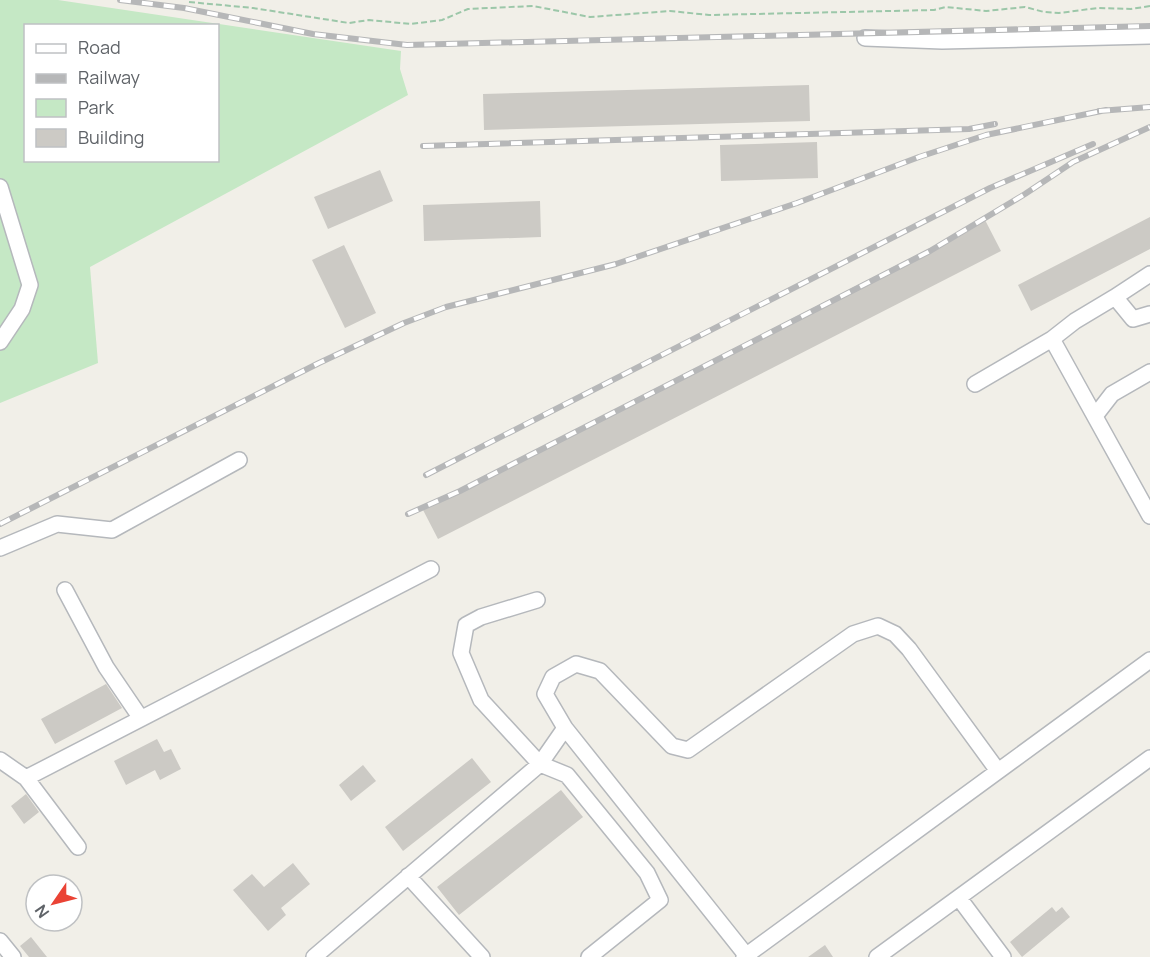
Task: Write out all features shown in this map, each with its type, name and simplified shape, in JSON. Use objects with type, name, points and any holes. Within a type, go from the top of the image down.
[{"type":"street","points":[[865,38],[942,41],[1150,36]]},
{"type":"street","points":[[0,188],[30,285],[22,309],[0,342]]},
{"type":"street","points":[[975,384],[1052,339],[1075,321],[1150,274]]},
{"type":"street","points":[[1115,297],[1133,319],[1150,314]]},
{"type":"street","points":[[1052,339],[1150,516]]},
{"type":"street","points":[[1095,416],[1112,394],[1150,372]]},
{"type":"street","points":[[0,548],[57,524],[112,530],[239,460]]},
{"type":"street","points":[[26,778],[431,569]]},
{"type":"street","points":[[65,590],[106,667],[141,717]]},
{"type":"street","points":[[537,600],[481,617],[466,625],[461,653],[481,700],[540,764],[567,775],[647,873],[660,900],[589,957]]},
{"type":"street","points":[[998,771],[896,634],[878,626],[853,634],[688,750],[672,746],[600,671],[576,664],[553,677],[545,694],[565,728],[745,956],[1150,660]]},
{"type":"street","points":[[314,957],[540,764],[565,728]]},
{"type":"street","points":[[877,957],[1150,758]]},
{"type":"street","points":[[0,760],[26,778],[78,847]]},
{"type":"street","points":[[408,876],[482,957]]},
{"type":"street","points":[[959,898],[1003,957]]},
{"type":"street","points":[[0,941],[13,957]]},
{"type":"path","points":[[189,2],[253,8],[349,23],[369,20],[411,24],[442,20],[468,9],[533,6],[590,17],[670,11],[719,15],[934,10],[946,7],[986,11],[1025,7],[1059,13],[1098,8],[1131,9],[1150,6]]},
{"type":"green space","points":[[0,0],[58,0],[401,51],[400,69],[408,95],[90,267],[98,363],[0,403]]},
{"type":"building","points":[[809,85],[810,121],[484,130],[483,94]]},
{"type":"building","points":[[817,142],[818,178],[721,181],[720,145]]},
{"type":"building","points":[[380,170],[393,201],[328,229],[314,197]]},
{"type":"building","points":[[540,201],[541,237],[424,241],[423,205]]},
{"type":"building","points":[[1150,217],[1150,249],[1031,311],[1018,285]]},
{"type":"building","points":[[985,220],[1001,251],[438,539],[422,508]]},
{"type":"building","points":[[344,245],[376,313],[345,328],[312,260]]},
{"type":"building","points":[[106,684],[122,708],[55,744],[41,719]]},
{"type":"building","points":[[157,739],[164,752],[171,749],[181,769],[160,780],[155,770],[126,785],[114,761]]},
{"type":"building","points":[[472,758],[491,782],[403,851],[385,827]]},
{"type":"building","points":[[363,765],[376,781],[351,801],[339,785]]},
{"type":"building","points":[[561,790],[583,817],[459,915],[437,887]]},
{"type":"building","points":[[26,794],[39,812],[24,824],[11,806]]},
{"type":"building","points":[[293,863],[310,884],[281,908],[286,915],[268,931],[233,890],[252,874],[264,887]]},
{"type":"building","points":[[1052,907],[1056,912],[1062,907],[1070,917],[1022,957],[1010,942]]},
{"type":"building","points":[[31,937],[47,957],[29,957],[20,946]]},
{"type":"building","points":[[825,945],[833,957],[808,957]]},
{"type":"railway","points":[[120,0],[184,8],[313,34],[407,45],[1150,26]]},
{"type":"railway","points":[[1099,111],[1150,107]]},
{"type":"railway","points":[[0,524],[319,363],[404,323],[446,307],[616,264],[797,203],[919,157],[986,135],[1106,110]]},
{"type":"railway","points":[[423,146],[969,129],[995,124]]},
{"type":"railway","points":[[408,514],[460,491],[930,251],[1025,194],[1073,162],[1150,127]]},
{"type":"railway","points":[[426,475],[990,188],[1093,144]]}]
